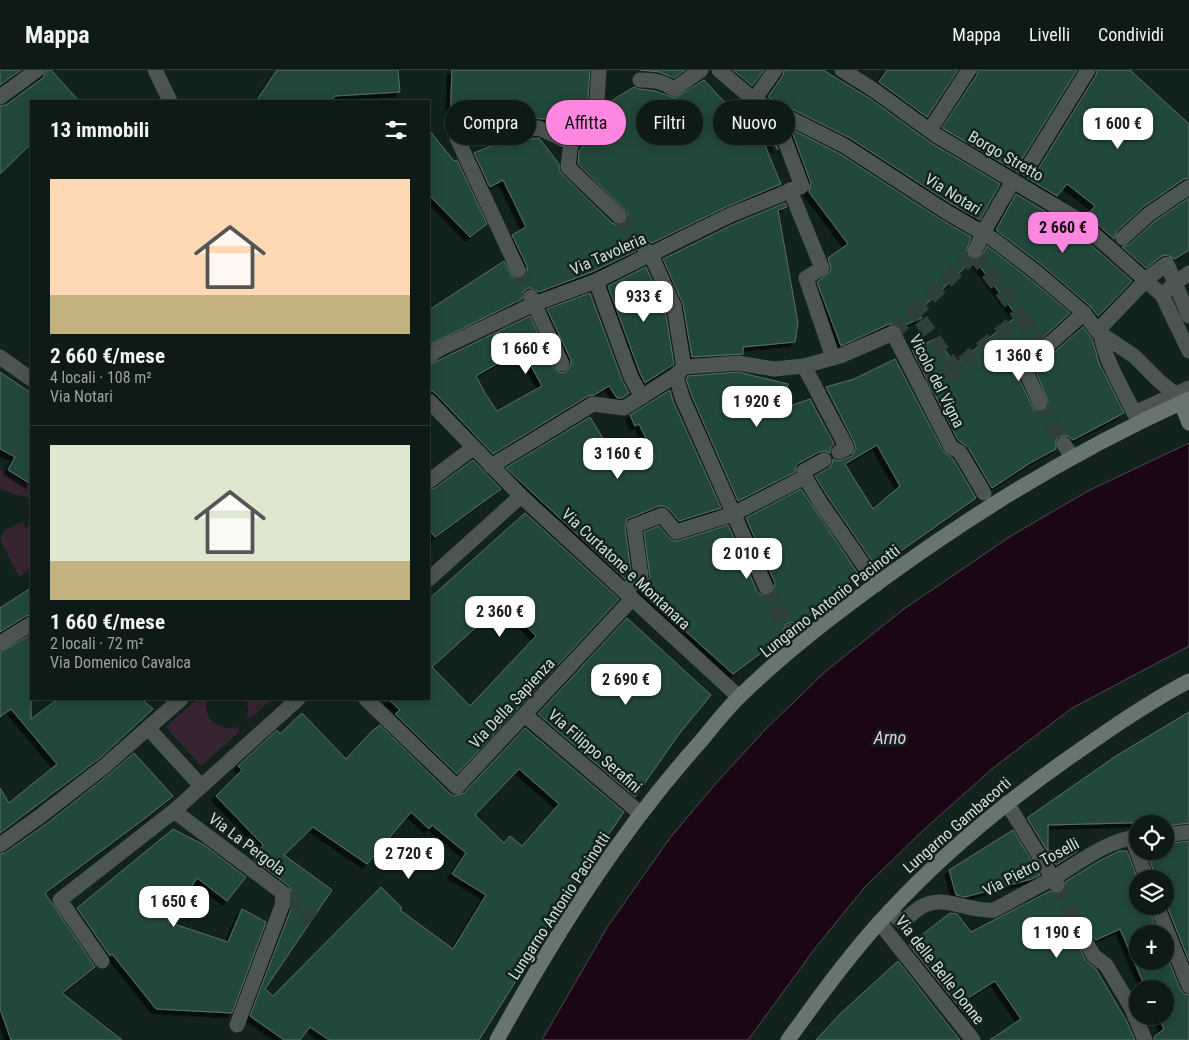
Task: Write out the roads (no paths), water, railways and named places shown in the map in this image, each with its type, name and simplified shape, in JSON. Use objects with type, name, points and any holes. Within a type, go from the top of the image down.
[{"type":"street","points":[[0,97],[38,70]]},
{"type":"street","points":[[155,70],[170,100]]},
{"type":"street","points":[[597,100],[599,70]]},
{"type":"street","points":[[640,80],[658,80],[674,89],[701,70]]},
{"type":"street","name":"Via Notari","points":[[719,70],[754,100]]},
{"type":"street","points":[[754,100],[775,70]]},
{"type":"street","name":"Borgo Stretto","points":[[842,70],[976,161],[1019,178],[1077,219],[1117,244],[1146,280],[1162,295]]},
{"type":"street","points":[[930,130],[969,70]]},
{"type":"street","points":[[975,251],[983,233],[1088,70]]},
{"type":"street","name":"Via Notari","points":[[795,120],[845,146],[945,211],[983,233],[1036,272],[1084,313],[1099,332]]},
{"type":"street","points":[[518,270],[457,138],[539,128],[546,131]]},
{"type":"street","points":[[571,145],[568,166],[619,216]]},
{"type":"street","points":[[491,466],[593,404],[624,408],[680,371],[738,363],[774,369],[804,366],[833,358],[806,278],[822,268],[783,145]]},
{"type":"street","points":[[1117,244],[1149,214],[1189,187]]},
{"type":"street","name":"Via Tavoleria","points":[[430,355],[532,300],[596,281],[648,252],[796,188]]},
{"type":"street","points":[[648,252],[674,306],[682,397],[766,587]]},
{"type":"street","points":[[1184,396],[1151,405],[1134,413],[1103,348],[1099,332],[1146,280],[1167,264],[1189,316]]},
{"type":"street","points":[[1189,273],[1162,295],[1189,351]]},
{"type":"street","points":[[596,281],[631,377],[642,397]]},
{"type":"street","points":[[532,300],[562,364]]},
{"type":"street","points":[[1040,402],[1024,367],[1084,313]]},
{"type":"street","points":[[1099,332],[1134,356],[1158,380],[1184,396],[1189,423]]},
{"type":"street","name":"Vicolo del Vigna","points":[[833,358],[893,333],[951,446],[960,452],[984,493]]},
{"type":"street","points":[[0,357],[30,378]]},
{"type":"street","points":[[804,366],[843,450]]},
{"type":"street","points":[[1151,405],[1158,380]]},
{"type":"street","name":"Lungarno Antonio Pacinotti","points":[[497,1040],[587,890],[641,814],[686,757],[796,637],[877,584],[1068,451],[1184,396]]},
{"type":"street","name":"Via Curtatone e Montanara","points":[[430,402],[521,496],[739,697]]},
{"type":"street","points":[[430,480],[473,448]]},
{"type":"street","points":[[824,460],[804,471],[805,477],[820,502],[877,584]]},
{"type":"street","points":[[733,514],[805,477]]},
{"type":"street","points":[[430,578],[521,496]]},
{"type":"street","name":"Via Della Sapienza","points":[[367,700],[457,787],[525,715],[628,596],[641,575],[634,526],[662,515],[676,532],[733,514]]},
{"type":"street","points":[[0,644],[30,625]]},
{"type":"street","name":"Lungarno Gambacorti","points":[[788,1040],[884,916],[938,862],[1007,803],[1110,729],[1148,704],[1189,681]]},
{"type":"street","points":[[0,845],[43,814],[129,746],[148,728],[164,705],[178,700]]},
{"type":"street","points":[[102,961],[60,900],[174,811],[297,700]]},
{"type":"street","name":"Via Filippo Serafini","points":[[525,715],[641,814]]},
{"type":"street","points":[[148,728],[201,786]]},
{"type":"street","points":[[1007,803],[1055,881]]},
{"type":"street","name":"Via La Pergola","points":[[174,811],[286,895],[237,1025]]},
{"type":"street","points":[[1174,834],[1189,832]]},
{"type":"street","name":"Via Pietro Toselli","points":[[884,916],[902,922],[919,908],[931,902],[946,902],[984,911],[994,910],[1055,881],[1099,850],[1129,840]]},
{"type":"street","points":[[1161,915],[1184,963],[1189,986]]},
{"type":"street","name":"Via delle Belle Donne","points":[[884,916],[972,1040]]},
{"type":"street","points":[[1087,944],[1094,956],[1106,965],[1111,973],[1131,1007],[1145,1040]]},
{"type":"water","name":"Arno","points":[[1189,443],[1189,646],[1072,708],[993,768],[919,834],[864,888],[816,947],[748,1040],[542,1040],[608,926],[670,838],[717,782],[766,729],[826,671],[904,609],[1011,536],[1088,491]]},
{"type":"tunnel","points":[[619,216],[645,249]]},
{"type":"tunnel","points":[[974,254],[1021,317],[955,369],[915,312],[975,251]]},
{"type":"tunnel","points":[[518,270],[531,297]]},
{"type":"tunnel","points":[[893,333],[915,312]]},
{"type":"tunnel","points":[[1021,317],[1045,348]]},
{"type":"tunnel","points":[[926,389],[955,369]]},
{"type":"tunnel","points":[[1040,403],[1064,444]]},
{"type":"tunnel","points":[[766,587],[778,611],[792,631]]},
{"type":"tunnel","points":[[1057,885],[1087,944]]},
{"type":"tunnel","points":[[288,897],[313,919]]}]
